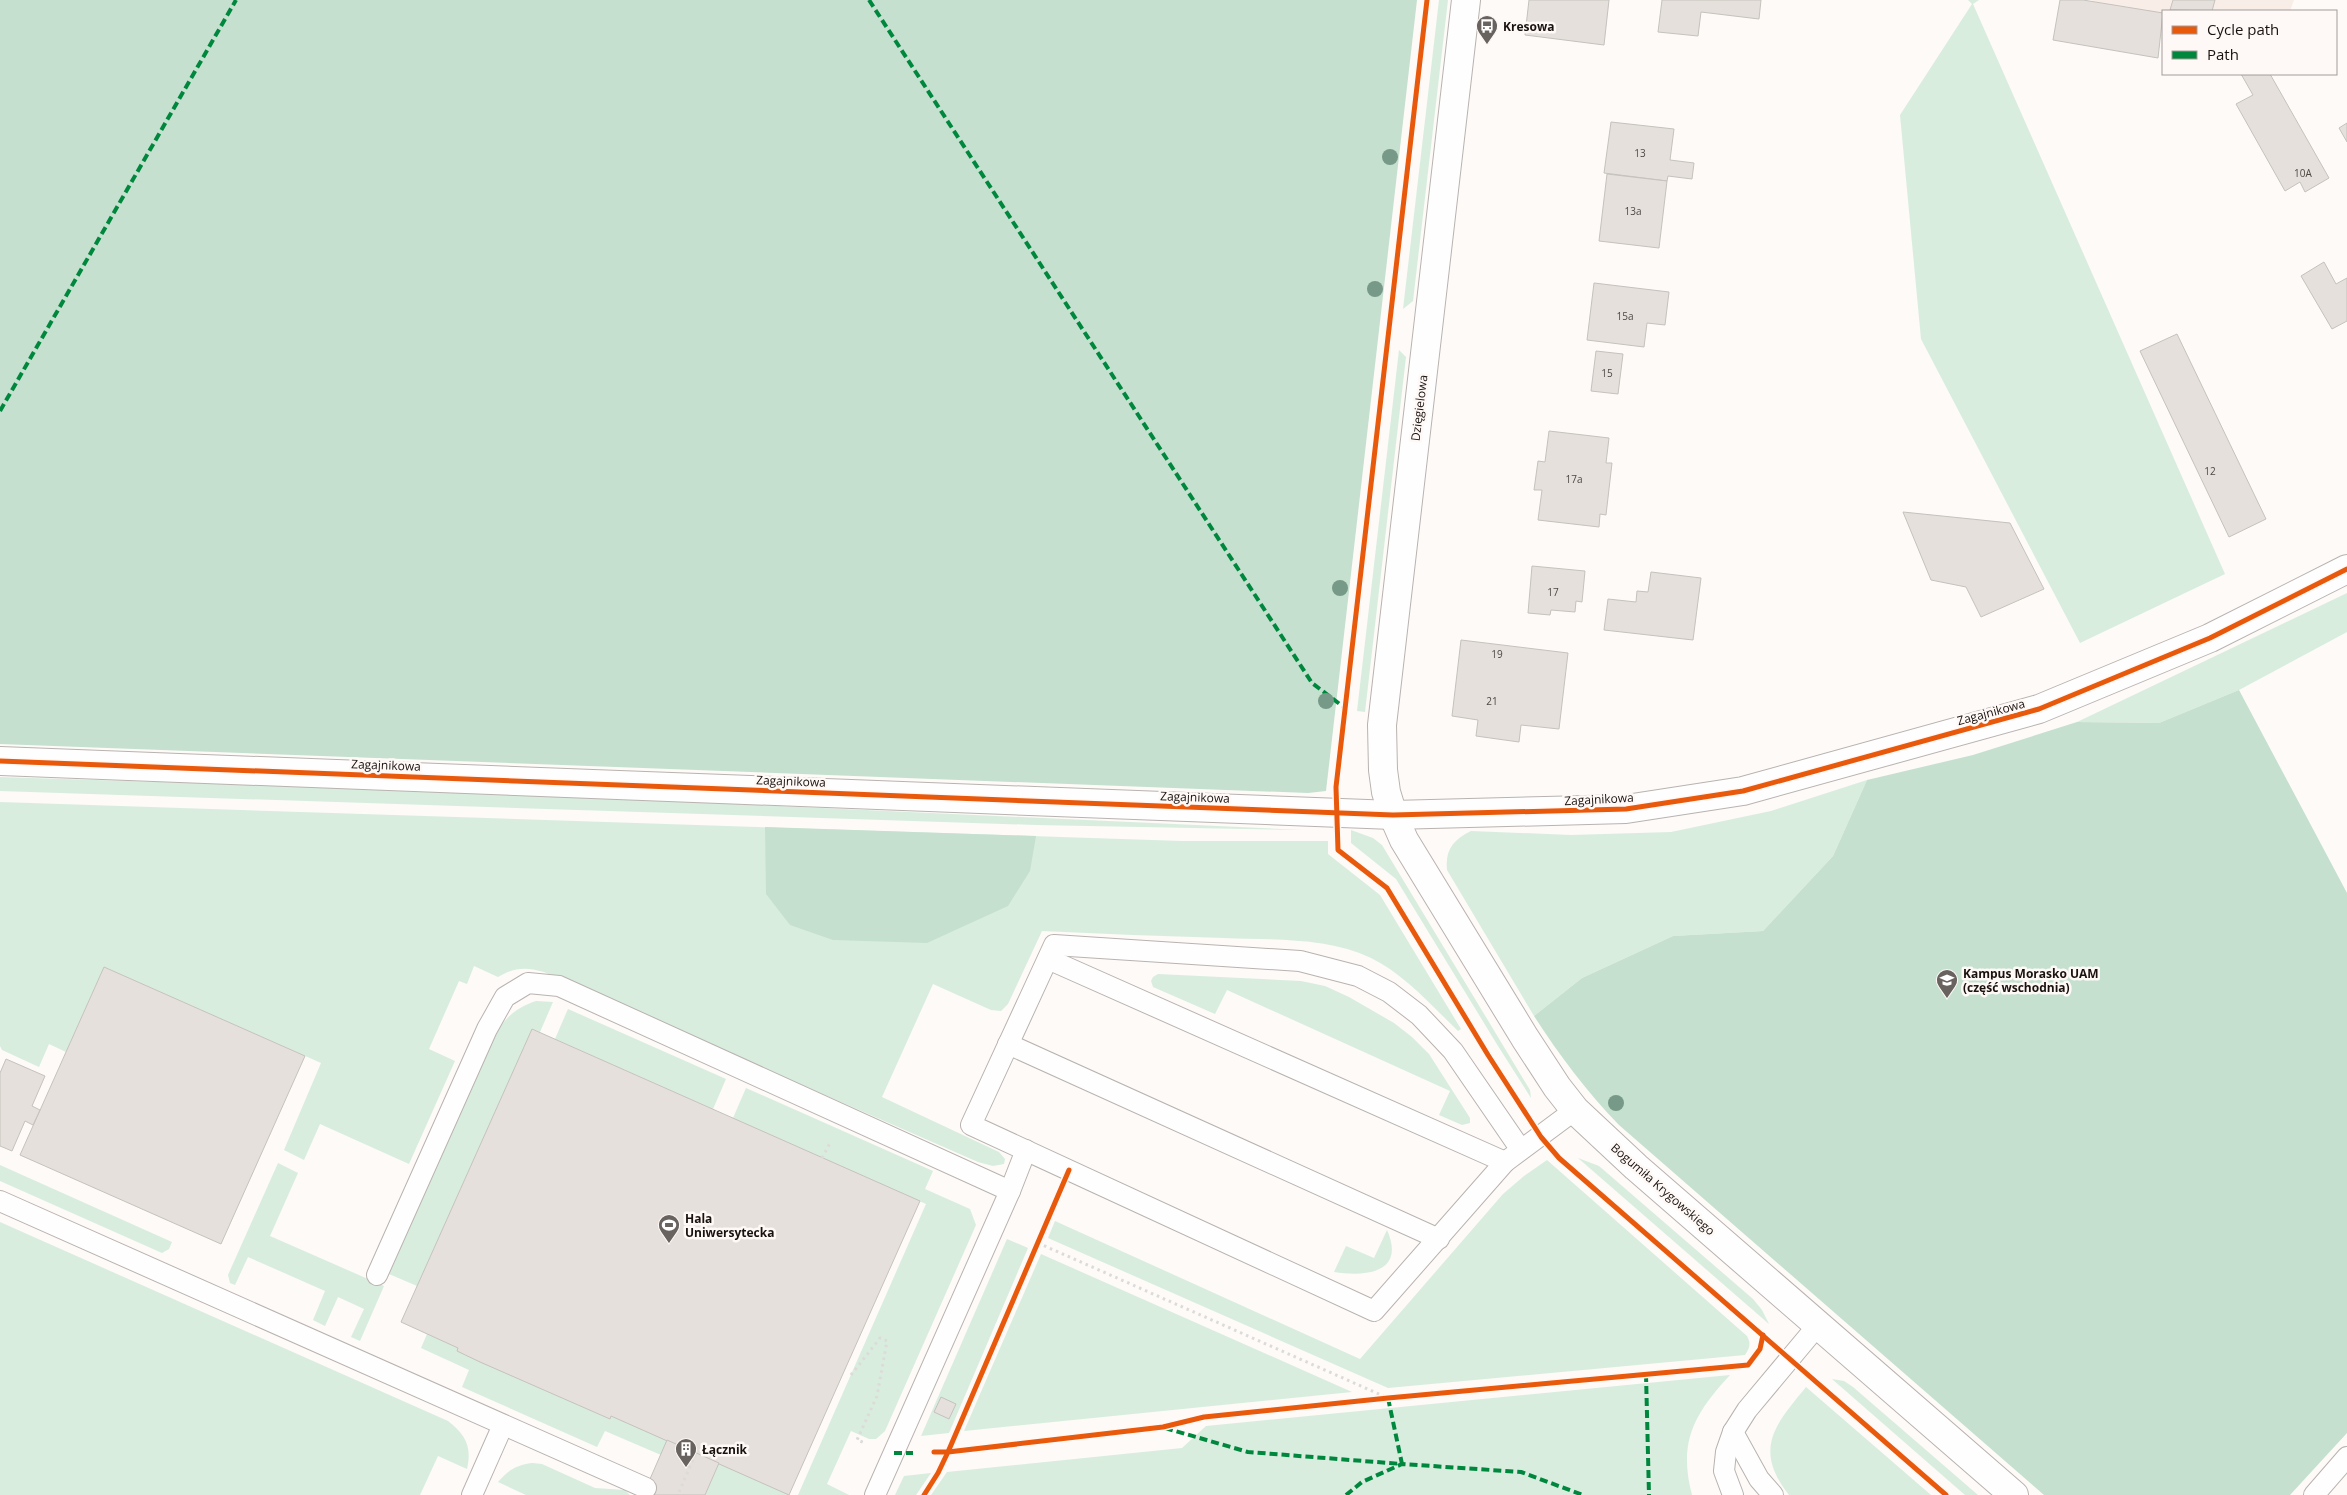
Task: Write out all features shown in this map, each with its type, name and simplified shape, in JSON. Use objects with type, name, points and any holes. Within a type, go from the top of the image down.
[{"type":"street","name":"Dzięgielowa","points":[[1393,815],[1386,792],[1383,770],[1382,725],[1466,0]]},
{"type":"street","name":"Zagajnikowa","points":[[0,760],[1393,815],[1626,809],[1743,791],[2039,710],[2210,638],[2347,569]]},
{"type":"street","name":"Bogumiła Krygowskiego","points":[[1393,815],[1418,865],[1530,1046],[1575,1110],[1636,1167],[2014,1495]]},
{"type":"lane","points":[[1521,1150],[1446,1044],[1419,1015],[1389,992],[1358,976],[1300,961],[1054,945],[971,1125],[1374,1311],[1505,1162],[1575,1110]]},
{"type":"lane","points":[[1048,959],[1505,1162]]},
{"type":"lane","points":[[376,1274],[486,1029],[505,997],[528,982],[559,986],[1010,1191]]},
{"type":"lane","points":[[1008,1044],[1439,1239]]},
{"type":"lane","points":[[875,1495],[1010,1191],[1026,1150]]},
{"type":"lane","points":[[0,1201],[646,1488]]},
{"type":"lane","points":[[1733,1495],[1724,1471],[1726,1452],[1732,1432],[1747,1410],[1818,1325]]},
{"type":"lane","points":[[472,1495],[503,1425]]},
{"type":"lane","points":[[1732,1432],[1759,1479],[1773,1495]]},
{"type":"lane","points":[[2314,1495],[2347,1457]]},
{"type":"path","points":[[1038,1243],[1388,1398]]},
{"type":"path","points":[[851,1375],[880,1338],[887,1341],[877,1396],[857,1440],[894,1454]]},
{"type":"path","points":[[681,1488],[696,1453]]},
{"type":"shaded area","points":[[2090,0],[2294,0],[2290,10],[2162,10],[2162,20]]},
{"type":"green space","points":[[0,0],[1417,0],[1326,791],[1308,793],[0,744]]},
{"type":"green space","points":[[1439,0],[1448,0],[1413,301],[1403,309]]},
{"type":"green space","points":[[1968,0],[1979,0],[1973,4],[2225,574],[2080,643],[1921,339],[1900,115],[1972,4]]},
{"type":"green space","points":[[1399,350],[1406,357],[1365,712],[1357,711]]},
{"type":"green space","points":[[2347,593],[2347,632],[2239,690],[2159,723],[2077,722]]},
{"type":"green space","name":"Kampus Morasko UAM (część wschodnia)","points":[[2239,690],[2347,893],[2347,1433],[2290,1495],[2044,1495],[1619,1125],[1574,1073],[1534,1016],[1582,978],[1673,936],[1763,931],[1833,856],[1867,780],[1973,755],[2077,722],[2159,723]]},
{"type":"green space","points":[[0,777],[474,792],[1302,830],[1036,825],[0,791]]},
{"type":"green space","points":[[1867,780],[1833,856],[1763,931],[1673,936],[1582,978],[1534,1016],[1447,870],[1447,857],[1452,846],[1459,838],[1471,831],[1571,835],[1671,832],[1771,811]]},
{"type":"green space","points":[[0,802],[1182,841],[1328,841],[1328,854],[1380,895],[1461,1029],[1458,1031],[1395,972],[1371,958],[1336,946],[1280,940],[1042,931],[1008,1004],[1001,1011],[991,1010],[933,984],[882,1097],[999,1152],[1005,1159],[1004,1164],[993,1166],[978,1162],[544,972],[521,969],[510,971],[498,977],[474,966],[467,984],[459,981],[429,1049],[455,1061],[409,1164],[320,1124],[304,1160],[284,1150],[321,1063],[104,967],[66,1052],[49,1044],[39,1067],[2,1050],[0,1046]]},
{"type":"green space","points":[[765,827],[1036,836],[1030,871],[1008,906],[927,943],[833,940],[790,925],[766,894]]},
{"type":"green space","points":[[1351,830],[1373,838],[1382,845],[1530,1090],[1531,1098],[1396,879],[1351,843]]},
{"type":"green space","points":[[1158,974],[1301,981],[1325,986],[1349,997],[1394,1023],[1429,1054],[1470,1118],[1470,1123],[1462,1125],[1439,1115],[1450,1091],[1227,990],[1215,1014],[1153,987],[1151,981]]},
{"type":"green space","points":[[536,1001],[553,1002],[540,1032],[532,1029],[417,1286],[389,1274],[497,1031],[514,1012]]},
{"type":"green space","points":[[568,1009],[726,1079],[713,1109],[555,1039]]},
{"type":"green space","points":[[746,1088],[933,1171],[925,1189],[970,1209],[976,1225],[885,1431],[876,1439],[869,1439],[851,1431],[827,1484],[849,1495],[798,1495],[926,1204],[733,1118]]},
{"type":"green space","points":[[1578,1158],[1599,1166],[1753,1299],[1762,1310],[1769,1324]]},
{"type":"green space","points":[[1547,1160],[1747,1336],[1749,1346],[1745,1355],[1388,1388],[1048,1238],[1055,1221],[1360,1359],[1503,1194]]},
{"type":"green space","points":[[278,1163],[298,1173],[270,1236],[384,1286],[360,1341],[351,1337],[364,1309],[338,1297],[325,1326],[313,1320],[325,1291],[248,1257],[235,1285],[230,1283],[228,1275]]},
{"type":"green space","points":[[0,1165],[172,1242],[169,1249],[162,1253],[0,1181]]},
{"type":"green space","points":[[0,1222],[448,1421],[459,1431],[466,1442],[469,1454],[467,1469],[438,1456],[420,1495],[0,1495]]},
{"type":"green space","points":[[1387,1230],[1391,1244],[1391,1255],[1387,1264],[1380,1269],[1358,1274],[1334,1272],[1346,1246],[1374,1258]]},
{"type":"green space","points":[[1007,1239],[1028,1248],[949,1433],[921,1436]]},
{"type":"green space","points":[[1041,1254],[1352,1392],[964,1431]]},
{"type":"green space","points":[[427,1334],[458,1348],[457,1351],[610,1419],[611,1416],[667,1440],[661,1455],[605,1431],[597,1447],[462,1387],[469,1370],[421,1348]]},
{"type":"green space","points":[[1730,1375],[1717,1389],[1698,1416],[1692,1430],[1688,1444],[1687,1459],[1692,1495],[931,1495],[947,1472],[1182,1448],[1206,1426]]},
{"type":"green space","points":[[1832,1379],[1844,1381],[1853,1387],[1978,1495],[1965,1495]]},
{"type":"green space","points":[[1806,1387],[1931,1495],[1789,1495],[1778,1479],[1772,1464],[1770,1451],[1772,1438],[1785,1413]]},
{"type":"green space","points":[[532,1463],[542,1464],[595,1488],[625,1490],[630,1495],[526,1495],[498,1482],[513,1469]]},
{"type":"green space","points":[[719,1463],[790,1495],[705,1495]]},
{"type":"green space","points":[[931,1473],[916,1495],[895,1495],[904,1476]]},
{"type":"building","points":[[1529,0],[1609,0],[1604,45],[1525,35]]},
{"type":"building","points":[[1662,0],[1761,0],[1759,19],[1701,12],[1698,36],[1658,32]]},
{"type":"building","points":[[2060,0],[2083,0],[2162,13],[2158,58],[2053,40]]},
{"type":"building","points":[[2173,0],[2215,0],[2212,10],[2170,10]]},
{"type":"building","points":[[2242,75],[2271,75],[2329,178],[2305,192],[2300,182],[2285,191],[2236,104],[2253,95]]},
{"type":"building","points":[[1611,122],[1674,129],[1670,160],[1694,163],[1692,179],[1668,176],[1667,181],[1604,173]]},
{"type":"building","points":[[2347,123],[2347,142],[2339,128]]},
{"type":"building","points":[[1607,174],[1667,181],[1659,248],[1599,241]]},
{"type":"building","points":[[2324,262],[2336,284],[2347,278],[2347,321],[2332,329],[2301,276]]},
{"type":"building","points":[[1594,283],[1669,292],[1665,325],[1647,323],[1644,347],[1587,340]]},
{"type":"building","points":[[2177,334],[2266,519],[2229,537],[2140,351]]},
{"type":"building","points":[[1596,351],[1623,354],[1618,394],[1591,391]]},
{"type":"building","points":[[1549,431],[1609,438],[1606,463],[1612,463],[1606,515],[1600,514],[1599,527],[1538,520],[1542,490],[1534,490],[1538,461],[1545,462]]},
{"type":"building","points":[[1903,512],[2010,523],[2044,589],[1981,617],[1966,587],[1931,580]]},
{"type":"building","points":[[1532,566],[1585,571],[1582,602],[1576,601],[1575,612],[1551,610],[1550,615],[1528,613]]},
{"type":"building","points":[[1651,572],[1701,578],[1693,640],[1604,630],[1608,599],[1636,602],[1637,591],[1648,592]]},
{"type":"building","points":[[1461,640],[1568,653],[1559,729],[1521,725],[1519,742],[1476,736],[1478,720],[1452,716]]},
{"type":"building","points":[[104,967],[305,1056],[221,1244],[20,1155]]},
{"type":"building","name":"Hala Uniwersytecka","points":[[532,1029],[920,1201],[789,1495],[611,1416],[610,1419],[480,1362],[457,1351],[458,1348],[401,1322]]},
{"type":"building","points":[[6,1059],[45,1076],[32,1106],[40,1110],[33,1125],[25,1121],[12,1151],[0,1146],[0,1073]]},
{"type":"building","points":[[941,1397],[956,1404],[949,1419],[934,1412]]},
{"type":"building","name":"Łącznik","points":[[667,1440],[719,1463],[705,1495],[643,1495]]},
{"type":"marked path","points":[[0,411],[236,0]]},
{"type":"marked path","points":[[869,0],[1312,683],[1345,708]]},
{"type":"marked path","points":[[1646,1374],[1649,1495]]},
{"type":"marked path","points":[[1165,1428],[1248,1452],[1402,1464],[1388,1398]]},
{"type":"marked path","points":[[894,1453],[913,1453]]},
{"type":"marked path","points":[[1346,1495],[1362,1482],[1402,1464],[1521,1472],[1583,1495]]},
{"type":"cycle path","points":[[1427,0],[1336,787],[1338,850],[1387,888],[1488,1055],[1541,1137],[1559,1158],[1946,1495]]},
{"type":"cycle path","points":[[0,761],[1393,815],[1626,809],[1743,791],[2039,709],[2210,638],[2347,569]]},
{"type":"cycle path","points":[[934,1452],[948,1452],[1069,1170]]},
{"type":"cycle path","points":[[924,1495],[938,1473],[948,1452],[1163,1427],[1204,1417],[1748,1365],[1760,1349],[1763,1335]]},
{"type":"place","name":"Kresowa","points":[[1487,45]]},
{"type":"place","name":"Kampus Morasko UAM (część wschodnia)","points":[[1947,999]]},
{"type":"place","name":"Hala Uniwersytecka","points":[[669,1244]]},
{"type":"place","name":"Łącznik","points":[[686,1468]]}]
